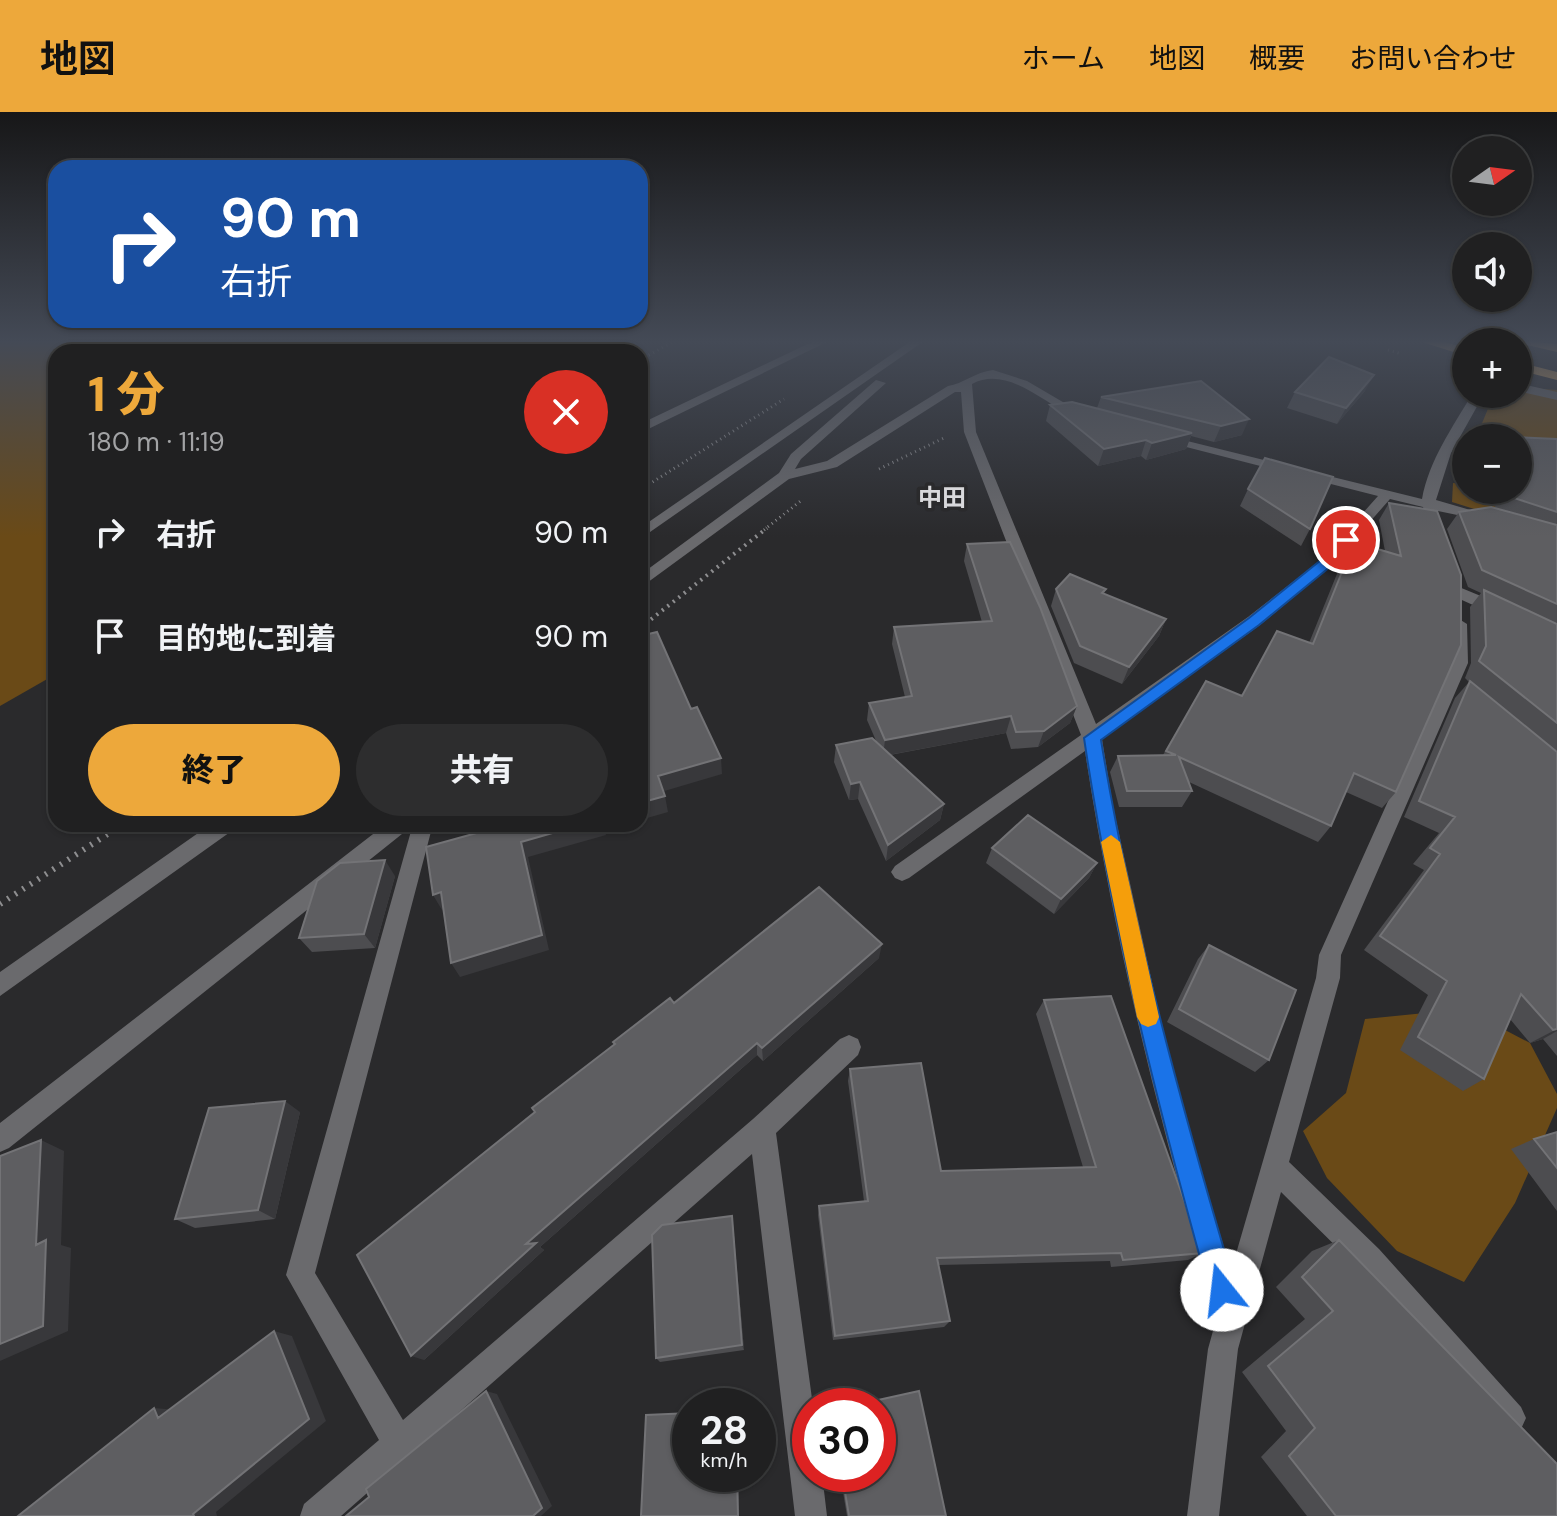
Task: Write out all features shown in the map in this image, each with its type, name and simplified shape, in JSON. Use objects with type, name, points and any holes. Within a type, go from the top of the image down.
[{"type":"street","points":[[648,425],[687,407]]},
{"type":"street","points":[[648,529],[827,407]]},
{"type":"street","points":[[648,577],[784,476],[796,457],[854,407]]},
{"type":"street","points":[[784,476],[832,464],[924,407]]},
{"type":"street","points":[[968,407],[970,432],[1092,738],[1103,807],[1162,1081],[1231,1320]]},
{"type":"street","points":[[1058,407],[1091,419]]},
{"type":"street","points":[[1437,531],[1427,502],[1432,481],[1471,408]]},
{"type":"street","points":[[1151,434],[1499,522]]},
{"type":"street","points":[[902,872],[1254,621],[1326,563],[1386,495]]},
{"type":"street","points":[[1203,1516],[1223,1349],[1328,978],[1330,955],[1457,686],[1459,592],[1450,568]]},
{"type":"street","points":[[1459,592],[1521,621]]},
{"type":"street","points":[[0,985],[215,832]]},
{"type":"street","points":[[0,1139],[390,832]]},
{"type":"street","points":[[399,1443],[300,1275],[421,832]]},
{"type":"street","points":[[316,1516],[762,1128],[849,1047]]},
{"type":"street","points":[[762,1128],[811,1516]]},
{"type":"street","points":[[1275,1167],[1369,1259],[1526,1435]]},
{"type":"path","points":[[648,485],[772,407]]},
{"type":"path","points":[[869,473],[951,435],[970,432]]},
{"type":"path","points":[[648,622],[804,498]]},
{"type":"path","points":[[0,904],[111,832]]},
{"type":"shaded area","points":[[0,407],[48,407],[48,679],[0,706]]},
{"type":"shaded area","points":[[1557,407],[1557,482],[1532,454],[1532,424],[1482,424],[1488,408]]},
{"type":"shaded area","points":[[1458,504],[1519,504],[1554,534]]},
{"type":"shaded area","points":[[1465,1009],[1530,1043],[1557,1094],[1557,1108],[1515,1203],[1464,1282],[1397,1251],[1327,1178],[1303,1131],[1346,1093],[1365,1019]]},
{"type":"building","points":[[1052,407],[1089,407],[1192,433],[1152,443],[1146,440],[1104,449]]},
{"type":"building","points":[[1140,407],[1233,407],[1249,419],[1221,426]]},
{"type":"building","points":[[1532,438],[1557,439],[1557,512],[1532,504]]},
{"type":"building","points":[[1265,458],[1333,477],[1310,529],[1248,489]]},
{"type":"building","points":[[1389,503],[1437,511],[1461,575],[1461,645],[1396,792],[1354,773],[1331,826],[1179,757],[1192,791],[1127,791],[1118,756],[1176,755],[1166,751],[1206,681],[1242,696],[1277,631],[1313,644],[1354,542],[1401,556]]},
{"type":"building","points":[[1491,507],[1557,525],[1557,604],[1482,570],[1459,512]]},
{"type":"building","points":[[1010,542],[1040,607],[1077,706],[1044,731],[1016,732],[1011,716],[885,740],[869,703],[912,696],[894,627],[992,621],[967,544]]},
{"type":"building","points":[[1070,574],[1106,589],[1102,593],[1166,619],[1129,667],[1080,646],[1056,589]]},
{"type":"building","points":[[1484,590],[1557,624],[1557,723],[1479,661],[1486,646]]},
{"type":"building","points":[[657,632],[691,709],[697,707],[721,758],[658,776],[665,796],[648,801],[648,634]]},
{"type":"building","points":[[1470,681],[1557,752],[1557,1029],[1553,1030],[1521,994],[1484,1079],[1418,1037],[1447,981],[1380,936],[1440,854],[1430,848],[1455,817],[1419,801]]},
{"type":"building","points":[[872,738],[944,804],[888,845],[860,782],[851,784],[836,745]]},
{"type":"building","points":[[1028,815],[1097,863],[1061,899],[992,848]]},
{"type":"building","points":[[480,832],[556,832],[521,842],[542,935],[451,963],[441,892],[433,895],[426,847]]},
{"type":"building","points":[[385,860],[364,934],[299,938],[317,881],[340,863]]},
{"type":"building","points":[[819,887],[882,944],[762,1048],[757,1043],[526,1244],[536,1243],[411,1356],[357,1255],[535,1112],[532,1108],[615,1044],[613,1042],[670,998],[674,1003]]},
{"type":"building","points":[[1209,945],[1296,990],[1269,1060],[1179,1009]]},
{"type":"building","points":[[1111,996],[1203,1253],[1123,1260],[1121,1253],[937,1258],[950,1321],[835,1336],[819,1206],[868,1201],[850,1069],[921,1063],[941,1171],[1096,1167],[1044,1000]]},
{"type":"building","points":[[285,1101],[258,1210],[175,1219],[209,1108]]},
{"type":"building","points":[[1557,1132],[1557,1168],[1534,1139]]},
{"type":"building","points":[[41,1140],[36,1245],[46,1240],[43,1326],[0,1344],[0,1156]]},
{"type":"building","points":[[732,1216],[742,1345],[656,1358],[652,1235],[662,1225]]},
{"type":"building","points":[[1339,1240],[1557,1464],[1557,1516],[1336,1516],[1289,1456],[1315,1428],[1268,1366],[1333,1311],[1302,1277]]},
{"type":"building","points":[[274,1331],[309,1419],[194,1516],[18,1516],[154,1408],[158,1418]]},
{"type":"building","points":[[486,1391],[542,1508],[533,1516],[346,1516],[369,1497],[366,1489]]},
{"type":"building","points":[[919,1391],[946,1516],[849,1516],[845,1492],[896,1492],[896,1396]]},
{"type":"building","points":[[672,1414],[672,1492],[737,1492],[738,1516],[641,1516],[646,1415]]},
{"type":"slow traffic","points":[[1111,842],[1148,1017]]},
{"type":"district","name":"中田","points":[[942,498]]},
{"type":"route","points":[[1222,1290],[1162,1081],[1103,807],[1092,738],[1254,621],[1326,563],[1346,540]]}]
